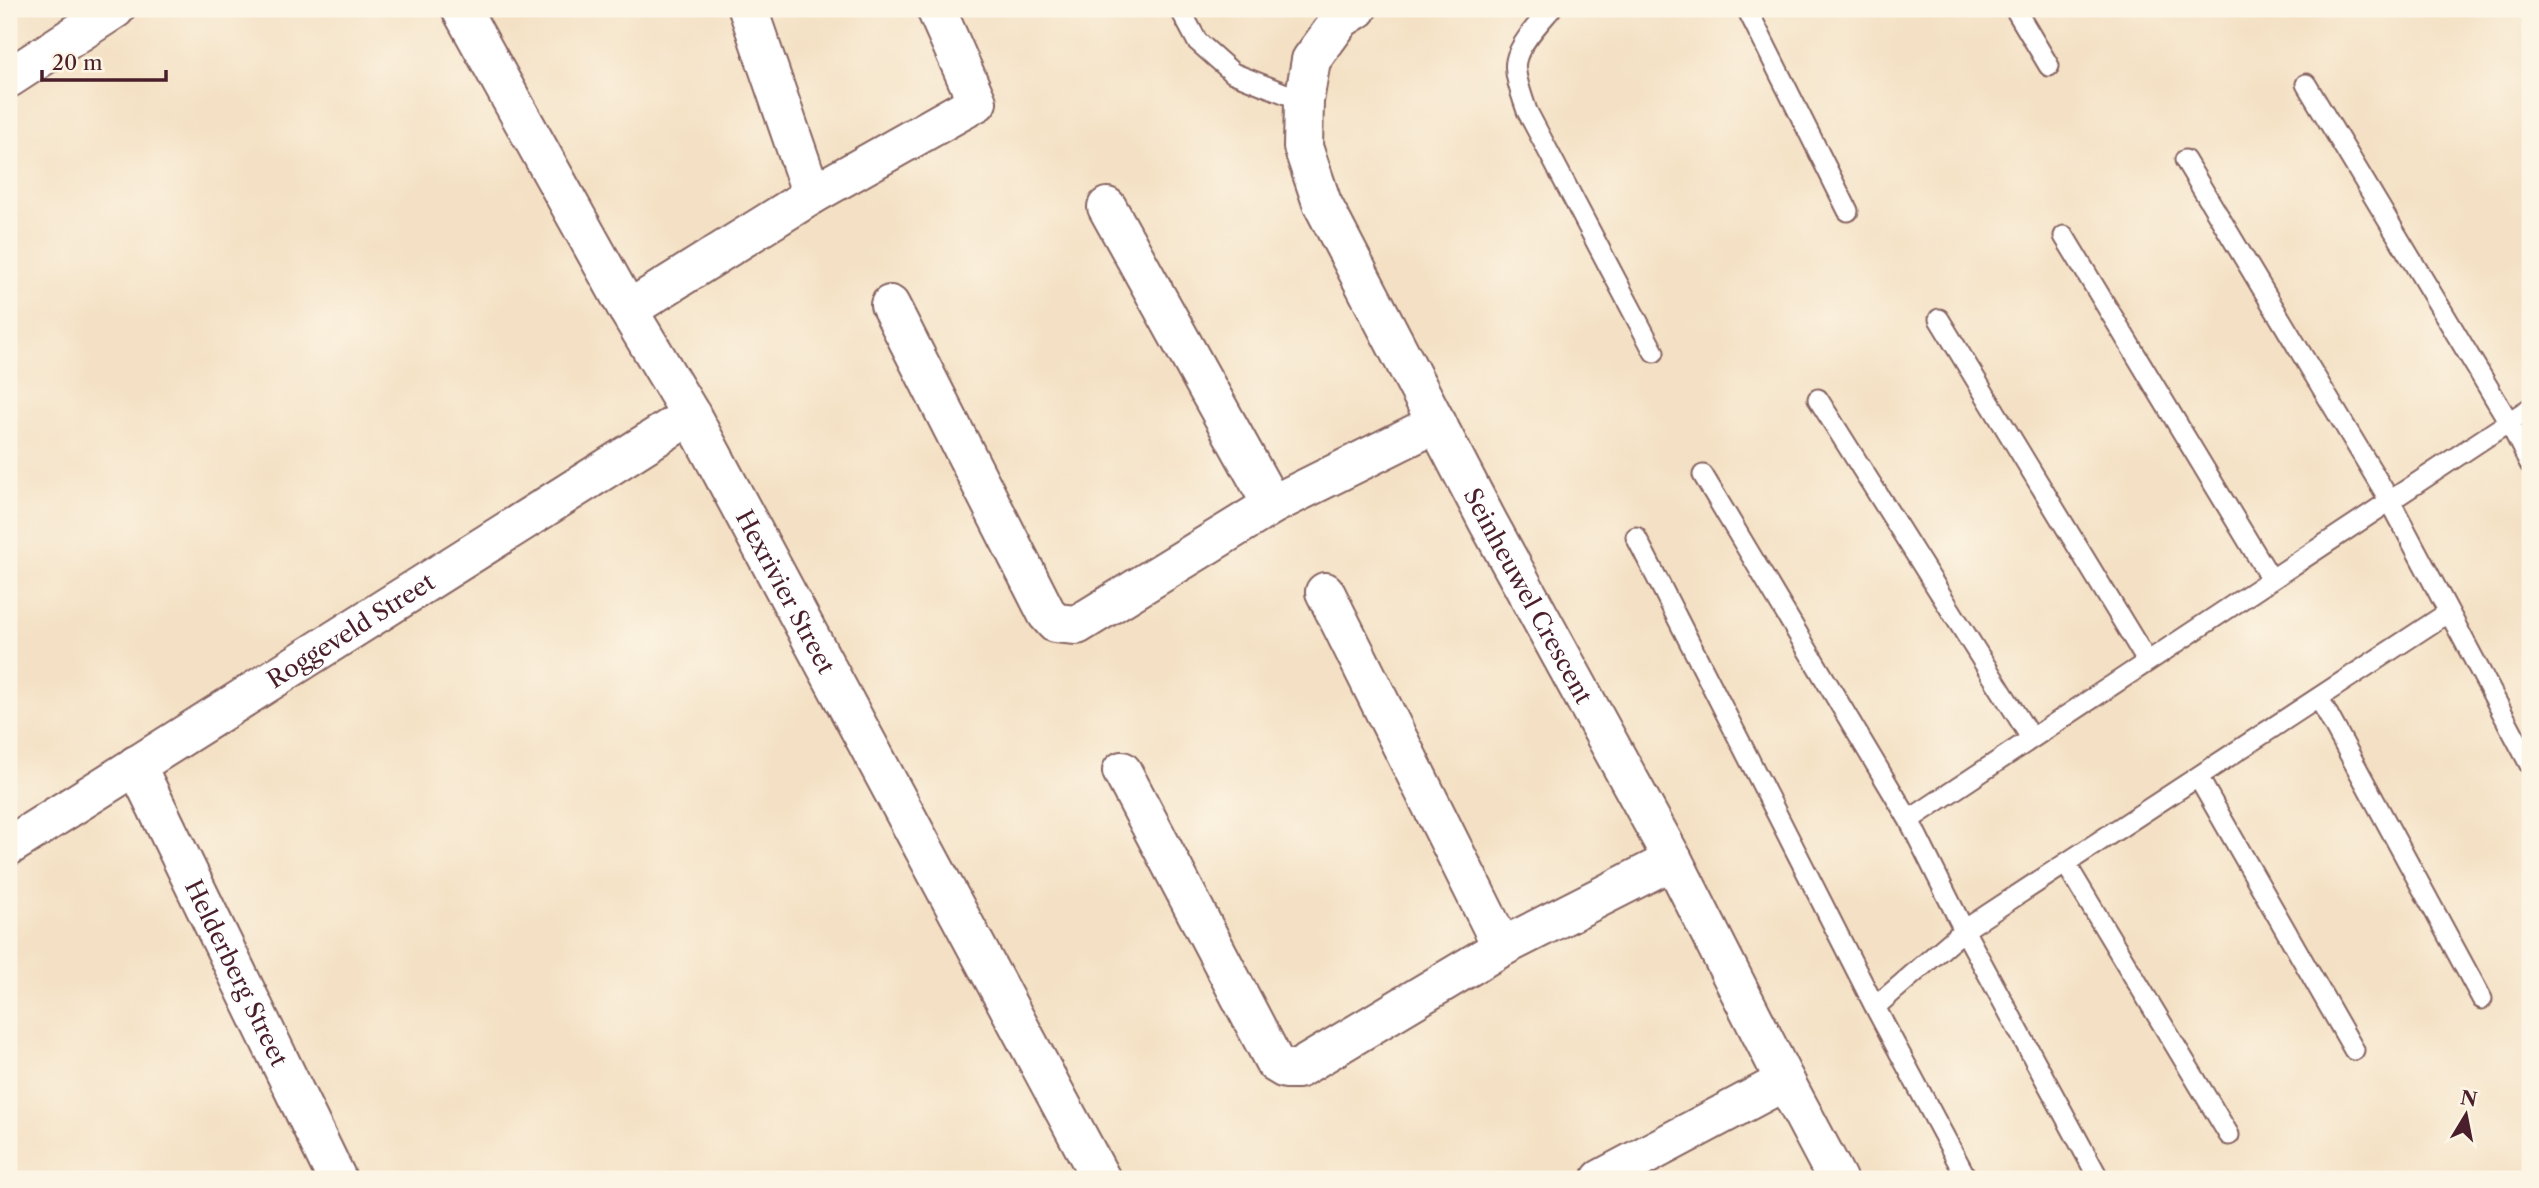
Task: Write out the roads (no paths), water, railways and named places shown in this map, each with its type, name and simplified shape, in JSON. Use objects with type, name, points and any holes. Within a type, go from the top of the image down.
[{"type":"street","points":[[9,78],[115,9]]},
{"type":"street","name":"Hexrivier Street","points":[[461,9],[628,310],[691,415],[1101,1179]]},
{"type":"street","points":[[748,9],[812,195]]},
{"type":"street","points":[[628,310],[812,195],[977,102],[936,9]]},
{"type":"street","name":"Seinheuwel Crescent","points":[[1357,9],[1342,19],[1311,60],[1304,101],[1303,147],[1322,203],[1495,534],[1673,860],[1837,1179]]},
{"type":"street","points":[[1107,207],[1272,505]]},
{"type":"street","points":[[890,305],[1047,614],[1055,623],[1077,625],[1272,505],[1437,423]]},
{"type":"street","name":"Roggeveld Street","points":[[9,846],[691,415]]},
{"type":"street","points":[[1325,593],[1502,947]]},
{"type":"street","name":"Helderberg Street","points":[[136,765],[337,1179]]},
{"type":"street","points":[[1122,771],[1275,1063],[1285,1069],[1298,1069],[1502,947],[1673,860]]},
{"type":"street","points":[[1601,1179],[1785,1082]]},
{"type":"lane","points":[[1180,9],[1197,41],[1233,73],[1304,101]]},
{"type":"lane","points":[[1551,9],[1530,34],[1515,62],[1519,85],[1527,111],[1654,352]]},
{"type":"lane","points":[[1747,9],[1848,211]]},
{"type":"lane","points":[[2014,9],[2049,66]]},
{"type":"lane","points":[[2306,84],[2509,422],[2530,464]]},
{"type":"lane","points":[[2185,160],[2390,501],[2530,765]]},
{"type":"lane","points":[[2064,236],[2271,579]]},
{"type":"lane","points":[[1939,319],[2147,661]]},
{"type":"lane","points":[[1818,399],[2031,738]]},
{"type":"lane","points":[[1909,820],[2530,408]]},
{"type":"lane","points":[[1703,475],[1909,820],[1964,930],[2099,1179]]},
{"type":"lane","points":[[1636,537],[1875,1007],[1966,1179]]},
{"type":"lane","points":[[1875,1007],[1964,930],[2449,612]]},
{"type":"lane","points":[[2319,698],[2482,999]]},
{"type":"lane","points":[[2198,777],[2354,1050]]},
{"type":"lane","points":[[2066,863],[2229,1135]]}]
